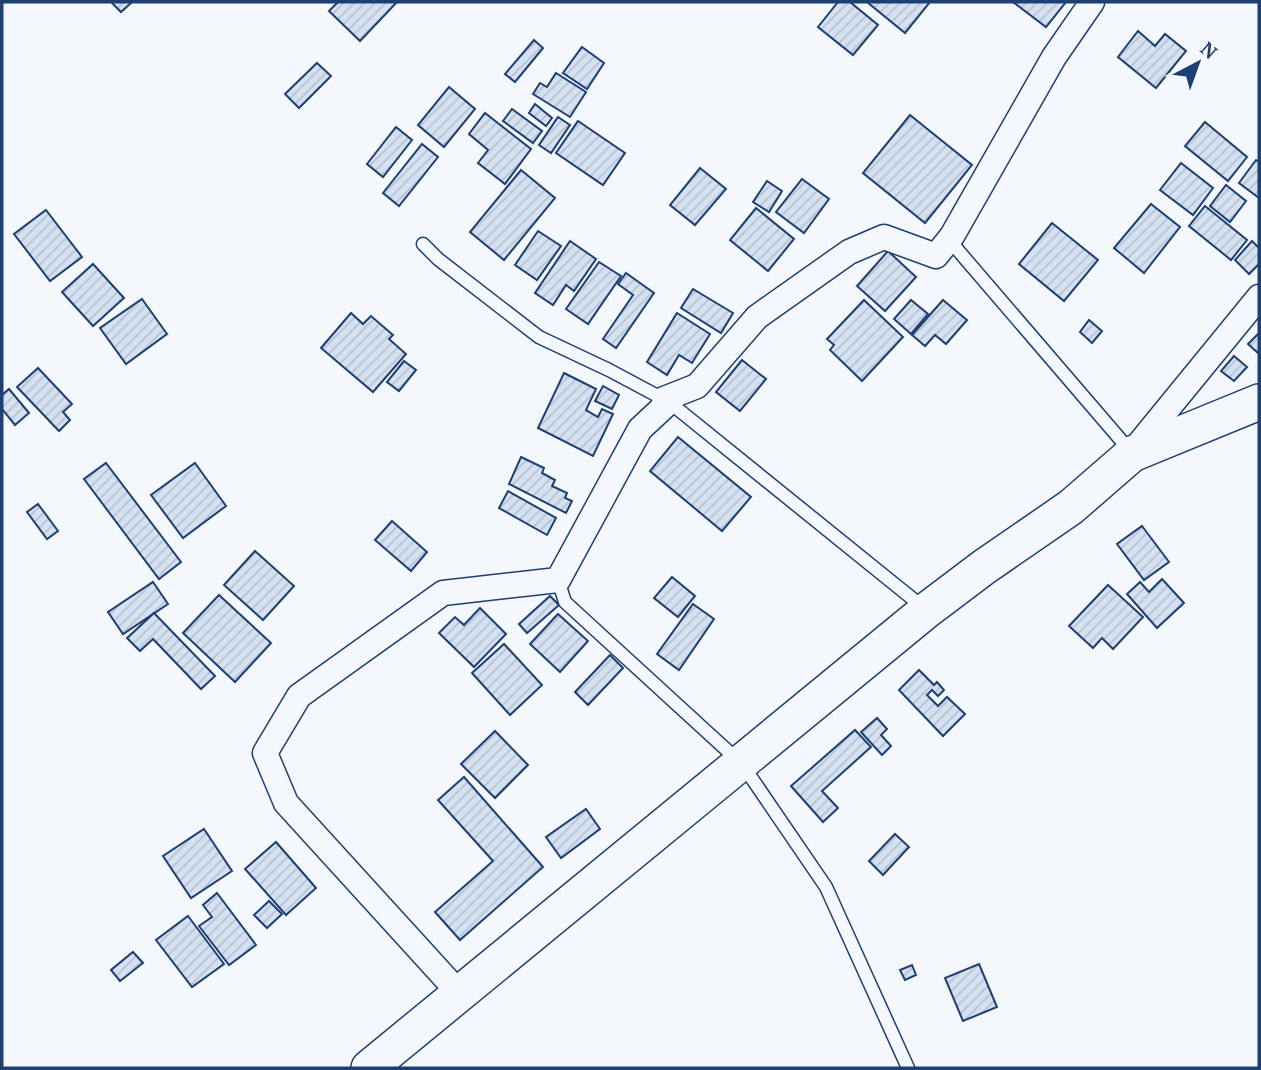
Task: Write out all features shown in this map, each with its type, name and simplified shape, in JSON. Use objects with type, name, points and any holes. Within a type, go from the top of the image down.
[{"type":"main road","points":[[369,1068],[927,610],[1071,507],[1132,454],[1259,402]]},
{"type":"street","points":[[460,994],[286,803],[265,753],[299,696],[443,593],[558,580],[640,429],[667,401],[697,386],[757,317],[849,251],[884,237],[936,256],[953,236],[1054,57],[1092,2]]},
{"type":"street","points":[[1132,454],[1259,298]]},
{"type":"lane","points":[[953,236],[956,248],[1132,454]]},
{"type":"lane","points":[[423,244],[438,259],[539,337],[667,401],[927,610]]},
{"type":"lane","points":[[558,580],[565,602],[742,764],[826,887],[908,1068]]},
{"type":"building","points":[[111,2],[132,2],[121,12]]},
{"type":"building","points":[[338,2],[397,2],[360,41],[329,11]]},
{"type":"building","points":[[838,2],[850,2],[878,25],[853,55],[818,27]]},
{"type":"building","points":[[867,2],[930,2],[905,33]]},
{"type":"building","points":[[1013,2],[1066,2],[1046,27]]},
{"type":"building","points":[[1138,31],[1155,46],[1165,34],[1186,51],[1156,88],[1118,57]]},
{"type":"building","points":[[534,40],[543,48],[515,82],[505,74]]},
{"type":"building","points":[[582,47],[604,63],[587,89],[563,73]]},
{"type":"building","points":[[317,63],[331,76],[299,108],[285,94]]},
{"type":"building","points":[[556,73],[586,92],[570,117],[533,94],[540,83],[547,87]]},
{"type":"building","points":[[449,87],[475,109],[444,147],[418,125]]},
{"type":"building","points":[[535,104],[552,118],[546,126],[529,113]]},
{"type":"building","points":[[512,109],[542,131],[533,143],[503,121]]},
{"type":"building","points":[[485,113],[531,149],[505,184],[478,163],[488,150],[469,134]]},
{"type":"building","points":[[910,115],[972,165],[925,223],[863,173]]},
{"type":"building","points":[[558,117],[570,125],[551,153],[539,145]]},
{"type":"building","points":[[578,121],[625,153],[603,185],[556,153]]},
{"type":"building","points":[[1205,122],[1247,157],[1228,181],[1185,146]]},
{"type":"building","points":[[396,127],[412,140],[383,177],[367,164]]},
{"type":"building","points":[[422,144],[438,157],[399,206],[383,193]]},
{"type":"building","points":[[1256,160],[1259,162],[1259,198],[1239,183]]},
{"type":"building","points":[[1181,163],[1213,188],[1193,215],[1160,190]]},
{"type":"building","points":[[700,168],[726,189],[695,225],[670,205]]},
{"type":"building","points":[[521,170],[555,198],[504,260],[470,232]]},
{"type":"building","points":[[802,179],[829,199],[804,233],[776,212]]},
{"type":"building","points":[[767,181],[782,191],[769,212],[753,202]]},
{"type":"building","points":[[1226,185],[1246,201],[1230,222],[1210,206]]},
{"type":"building","points":[[1151,204],[1180,227],[1144,273],[1114,248]]},
{"type":"building","points":[[1205,206],[1247,240],[1231,260],[1189,226]]},
{"type":"building","points":[[756,208],[794,239],[768,271],[730,240]]},
{"type":"building","points":[[46,210],[82,257],[50,281],[14,234]]},
{"type":"building","points":[[1052,223],[1098,260],[1064,301],[1019,264]]},
{"type":"building","points":[[538,231],[561,246],[537,280],[515,265]]},
{"type":"building","points":[[570,241],[596,259],[574,291],[566,285],[553,305],[535,293]]},
{"type":"building","points":[[1252,241],[1259,248],[1259,264],[1249,274],[1235,260]]},
{"type":"building","points":[[888,251],[916,277],[885,311],[857,286]]},
{"type":"building","points":[[599,262],[621,276],[588,324],[566,309]]},
{"type":"building","points":[[93,264],[124,298],[93,326],[62,292]]},
{"type":"building","points":[[626,273],[654,293],[616,348],[603,339],[633,295],[618,284]]},
{"type":"building","points":[[693,289],[733,313],[721,333],[681,308]]},
{"type":"building","points":[[142,299],[167,334],[126,364],[100,328]]},
{"type":"building","points":[[864,300],[903,337],[862,381],[830,350],[834,345],[827,339]]},
{"type":"building","points":[[911,300],[928,314],[911,334],[894,319]]},
{"type":"building","points":[[943,300],[967,320],[946,344],[935,335],[925,346],[912,335]]},
{"type":"building","points":[[351,313],[363,324],[371,316],[393,335],[389,339],[406,354],[373,392],[321,348]]},
{"type":"building","points":[[677,313],[710,334],[692,363],[679,355],[667,375],[647,362]]},
{"type":"building","points":[[1089,320],[1102,331],[1092,343],[1080,332]]},
{"type":"building","points":[[1259,333],[1259,354],[1248,344]]},
{"type":"building","points":[[1234,356],[1247,367],[1234,381],[1221,371]]},
{"type":"building","points":[[742,360],[766,379],[740,411],[716,392]]},
{"type":"building","points":[[404,361],[416,370],[399,391],[387,382]]},
{"type":"building","points":[[38,368],[72,404],[63,412],[70,420],[59,431],[17,387]]},
{"type":"building","points":[[564,373],[596,389],[586,410],[598,417],[602,409],[613,414],[593,456],[538,428]]},
{"type":"building","points":[[603,386],[619,395],[612,409],[595,401]]},
{"type":"building","points":[[9,389],[29,413],[15,425],[2,409],[2,395]]},
{"type":"building","points":[[678,437],[751,497],[722,531],[650,471]]},
{"type":"building","points":[[521,457],[544,468],[542,473],[555,480],[552,486],[567,493],[565,498],[572,501],[566,513],[509,484]]},
{"type":"building","points":[[106,463],[181,562],[159,579],[84,479]]},
{"type":"building","points":[[195,463],[226,506],[183,538],[151,495]]},
{"type":"building","points":[[508,491],[556,518],[547,535],[499,508]]},
{"type":"building","points":[[38,504],[58,531],[47,539],[27,512]]},
{"type":"building","points":[[392,521],[427,552],[411,571],[375,540]]},
{"type":"building","points":[[1142,526],[1169,562],[1144,580],[1117,544]]},
{"type":"building","points":[[255,551],[294,586],[263,620],[224,585]]},
{"type":"building","points":[[672,577],[695,596],[678,617],[654,598]]},
{"type":"building","points":[[1162,579],[1184,603],[1157,628],[1127,594],[1140,582],[1149,592]]},
{"type":"building","points":[[153,582],[168,604],[123,634],[108,612]]},
{"type":"building","points":[[1108,585],[1143,617],[1113,649],[1102,638],[1093,648],[1069,626]]},
{"type":"building","points":[[219,595],[271,643],[235,682],[183,633]]},
{"type":"building","points":[[550,596],[559,605],[527,633],[519,624]]},
{"type":"building","points":[[693,604],[714,619],[679,670],[657,654]]},
{"type":"building","points":[[480,608],[506,634],[474,667],[439,633],[455,617],[464,625]]},
{"type":"building","points":[[154,613],[215,676],[201,689],[153,639],[140,651],[127,638]]},
{"type":"building","points":[[558,614],[588,641],[560,672],[530,644]]},
{"type":"building","points":[[504,644],[542,685],[510,715],[472,673]]},
{"type":"building","points":[[610,655],[623,668],[588,705],[575,692]]},
{"type":"building","points":[[919,670],[934,685],[937,682],[944,690],[938,696],[932,690],[927,695],[938,706],[947,697],[965,714],[943,736],[899,690]]},
{"type":"building","points":[[877,718],[887,729],[881,735],[891,746],[882,755],[861,732]]},
{"type":"building","points":[[855,730],[871,747],[822,791],[838,808],[823,822],[791,786]]},
{"type":"building","points":[[495,731],[528,765],[495,798],[461,764]]},
{"type":"building","points":[[464,777],[543,867],[460,940],[435,912],[493,861],[438,800]]},
{"type":"building","points":[[586,809],[600,829],[561,858],[546,837]]},
{"type":"building","points":[[204,829],[232,871],[191,898],[163,856]]},
{"type":"building","points":[[895,834],[909,847],[883,875],[869,861]]},
{"type":"building","points":[[276,842],[316,888],[286,915],[245,869]]},
{"type":"building","points":[[217,893],[256,945],[229,965],[199,926],[212,917],[203,905]]},
{"type":"building","points":[[269,901],[282,914],[267,928],[254,915]]},
{"type":"building","points":[[188,916],[224,964],[192,987],[156,940]]},
{"type":"building","points":[[133,952],[143,963],[120,981],[111,970]]},
{"type":"building","points":[[979,964],[997,1007],[963,1021],[945,978]]},
{"type":"building","points":[[912,965],[916,975],[905,980],[900,970]]}]
